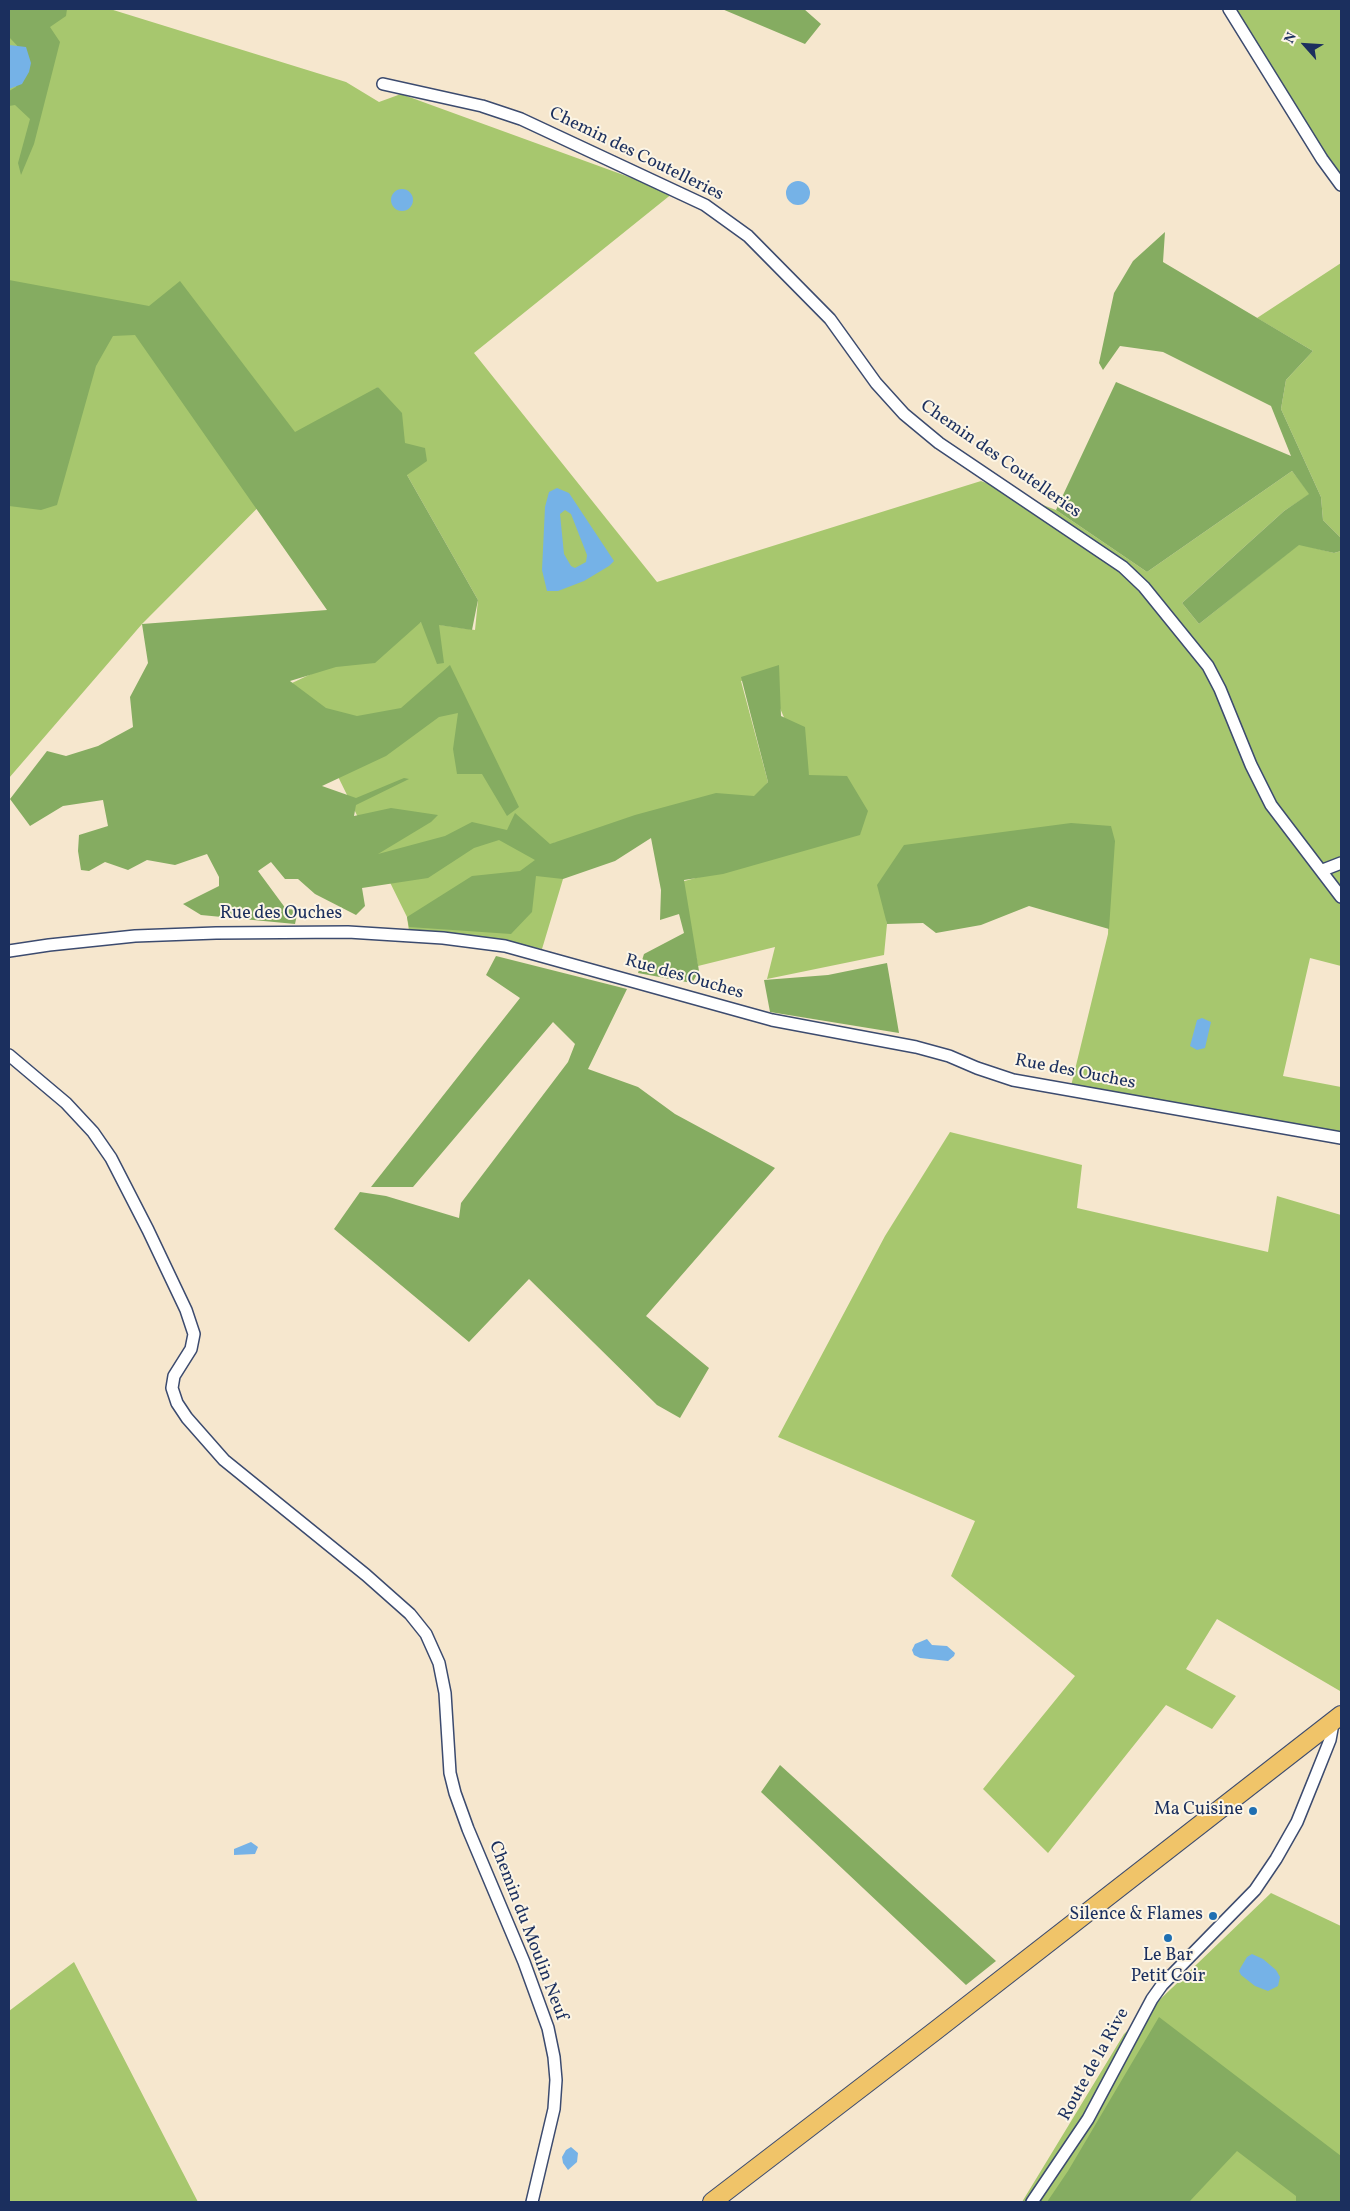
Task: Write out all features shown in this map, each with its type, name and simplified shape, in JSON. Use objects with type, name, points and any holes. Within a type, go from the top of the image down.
[{"type":"main road","points":[[712,2202],[936,2032],[1336,1719]]},
{"type":"street","points":[[1229,9],[1322,159],[1341,185]]},
{"type":"street","name":"Chemin des Coutelleries","points":[[383,84],[482,106],[521,119],[705,205],[748,236],[830,319],[876,382],[904,414],[946,448],[1123,566],[1144,586],[1208,666],[1220,689],[1251,765],[1271,805],[1307,854],[1323,870],[1341,897]]},
{"type":"street","points":[[1323,870],[1341,863]]},
{"type":"street","name":"Rue des Ouches","points":[[9,951],[135,936],[226,933],[348,932],[443,938],[505,946],[772,1020],[916,1047],[949,1056],[1013,1080],[1341,1138]]},
{"type":"street","name":"Chemin du Moulin Neuf","points":[[9,1055],[66,1103],[93,1132],[111,1158],[148,1230],[186,1310],[194,1334],[192,1349],[174,1376],[172,1388],[177,1403],[186,1418],[224,1460],[366,1575],[410,1614],[426,1634],[439,1663],[445,1693],[450,1773],[455,1792],[468,1829],[524,1962],[548,2028],[554,2057],[556,2080],[554,2109],[532,2202]]},
{"type":"street","name":"Route de la Rive","points":[[1032,2202],[1088,2119],[1152,1999],[1162,1985],[1256,1890],[1276,1859],[1297,1822],[1330,1740],[1336,1719]]},
{"type":"green space","points":[[9,9],[110,9],[346,82],[379,102],[401,94],[673,193],[474,353],[657,582],[981,481],[1056,510],[1147,572],[1292,471],[1310,494],[1284,511],[1182,603],[1199,624],[1299,544],[1334,553],[1341,551],[1341,966],[1310,958],[1283,1076],[1341,1087],[1341,1133],[1071,1086],[1108,934],[1111,826],[881,885],[887,924],[884,955],[767,979],[775,947],[698,966],[681,882],[861,832],[809,775],[766,676],[741,681],[768,782],[757,797],[554,843],[563,879],[542,949],[501,941],[409,931],[407,917],[292,683],[421,622],[475,630],[478,600],[407,475],[378,387],[142,624],[9,778]]},
{"type":"green space","points":[[9,9],[67,9],[66,16],[50,27],[60,42],[34,144],[21,175],[18,163],[30,119],[15,105],[9,106],[9,91],[16,87],[27,56],[9,37]]},
{"type":"green space","points":[[722,9],[804,9],[821,24],[805,44]]},
{"type":"green space","points":[[1234,9],[1341,9],[1341,175],[1326,155]]},
{"type":"green space","points":[[1165,232],[1163,262],[1313,351],[1286,380],[1281,409],[1321,497],[1323,520],[1341,538],[1341,551],[1334,553],[1299,545],[1199,624],[1182,603],[1284,511],[1309,494],[1292,471],[1147,572],[1056,510],[1116,382],[1291,456],[1271,406],[1163,352],[1120,346],[1103,370],[1099,363],[1114,293],[1133,261]]},
{"type":"green space","points":[[1341,263],[1341,538],[1323,520],[1321,497],[1281,409],[1286,380],[1313,351],[1257,318]]},
{"type":"green space","points":[[9,280],[149,306],[180,281],[295,432],[378,387],[402,413],[405,443],[425,448],[427,461],[407,475],[478,600],[472,630],[439,625],[444,663],[437,664],[421,622],[375,663],[336,667],[290,681],[326,708],[357,716],[401,708],[450,665],[519,807],[507,816],[482,774],[457,774],[453,749],[458,713],[439,717],[386,756],[322,786],[356,798],[404,778],[409,779],[356,805],[354,816],[391,808],[438,815],[431,822],[378,854],[445,836],[472,822],[507,830],[515,813],[550,844],[635,815],[716,793],[754,796],[768,782],[741,677],[779,665],[781,716],[805,727],[809,775],[847,776],[868,811],[860,835],[723,874],[684,880],[699,971],[692,983],[638,973],[644,954],[684,933],[679,914],[660,920],[661,890],[651,838],[615,861],[563,879],[536,876],[532,912],[511,934],[409,927],[407,917],[472,876],[520,871],[535,860],[499,840],[474,848],[428,878],[362,888],[365,906],[356,915],[315,894],[298,879],[285,879],[271,862],[258,871],[286,909],[298,910],[295,924],[201,915],[183,904],[219,886],[219,877],[207,854],[175,865],[147,860],[128,870],[105,862],[89,871],[81,870],[78,851],[79,835],[108,826],[103,800],[63,806],[30,826],[10,799],[47,751],[66,756],[98,746],[133,727],[130,697],[148,663],[142,624],[327,610],[135,335],[113,336],[96,366],[57,505],[41,510],[9,506]]},
{"type":"green space","points":[[1071,823],[1111,826],[1115,841],[1109,929],[1029,906],[981,925],[936,933],[923,923],[887,924],[877,885],[904,845]]},
{"type":"green space","points":[[496,956],[627,989],[588,1069],[638,1087],[675,1114],[775,1168],[646,1316],[709,1368],[680,1418],[657,1405],[529,1279],[469,1342],[334,1229],[360,1192],[386,1196],[459,1218],[461,1203],[568,1062],[575,1044],[553,1022],[413,1187],[371,1187],[520,998],[486,975]]},
{"type":"green space","points":[[887,963],[899,1033],[770,1012],[764,980],[828,975]]},
{"type":"green space","points":[[950,1132],[1082,1165],[1077,1208],[1268,1252],[1277,1196],[1341,1215],[1341,1690],[1217,1619],[1186,1669],[1236,1696],[1212,1729],[1166,1705],[1048,1853],[983,1789],[1075,1676],[951,1576],[975,1521],[778,1437],[885,1236]]},
{"type":"green space","points":[[780,1765],[996,1961],[966,1985],[761,1792]]},
{"type":"green space","points":[[1271,1893],[1341,1926],[1341,2202],[1022,2202],[1124,2034]]},
{"type":"green space","points":[[74,1962],[198,2202],[9,2202],[9,2011]]},
{"type":"green space","points":[[1159,2017],[1341,2156],[1341,2202],[1296,2202],[1296,2196],[1237,2151],[1189,2202],[1047,2202],[1068,2171]]},
{"type":"water","points":[[9,45],[26,47],[31,63],[29,72],[22,84],[9,89]]},
{"type":"water","points":[[798,181],[803,182],[809,188],[809,198],[803,204],[798,205],[793,204],[787,198],[786,193],[787,188],[793,182]]},
{"type":"water","points":[[402,189],[410,192],[413,200],[410,208],[402,211],[394,208],[391,200],[394,192]]},
{"type":"water","points":[[557,488],[569,493],[614,561],[584,581],[558,591],[547,591],[542,570],[545,507],[549,492]],"holes":[[[565,510],[571,514],[587,555],[586,562],[575,568],[571,566],[564,554],[560,514]]]},
{"type":"water","points":[[1202,1018],[1211,1022],[1205,1048],[1197,1050],[1190,1046],[1197,1020]]},
{"type":"water","points":[[927,1639],[932,1645],[947,1646],[955,1653],[954,1656],[948,1661],[920,1658],[914,1655],[912,1650],[915,1644]]},
{"type":"water","points":[[251,1842],[258,1847],[255,1854],[234,1855],[234,1849]]},
{"type":"water","points":[[1252,1954],[1263,1959],[1276,1970],[1280,1977],[1278,1986],[1268,1991],[1255,1986],[1241,1975],[1239,1971],[1241,1967],[1247,1957]]},
{"type":"water","points":[[571,2147],[578,2153],[577,2162],[568,2170],[563,2163],[562,2157],[566,2150]]},
{"type":"place","name":"Ma Cuisine","points":[[1253,1811]]},
{"type":"place","name":"Silence & Flames","points":[[1213,1916]]},
{"type":"place","name":"Le Bar Petit Coir","points":[[1168,1938]]}]
